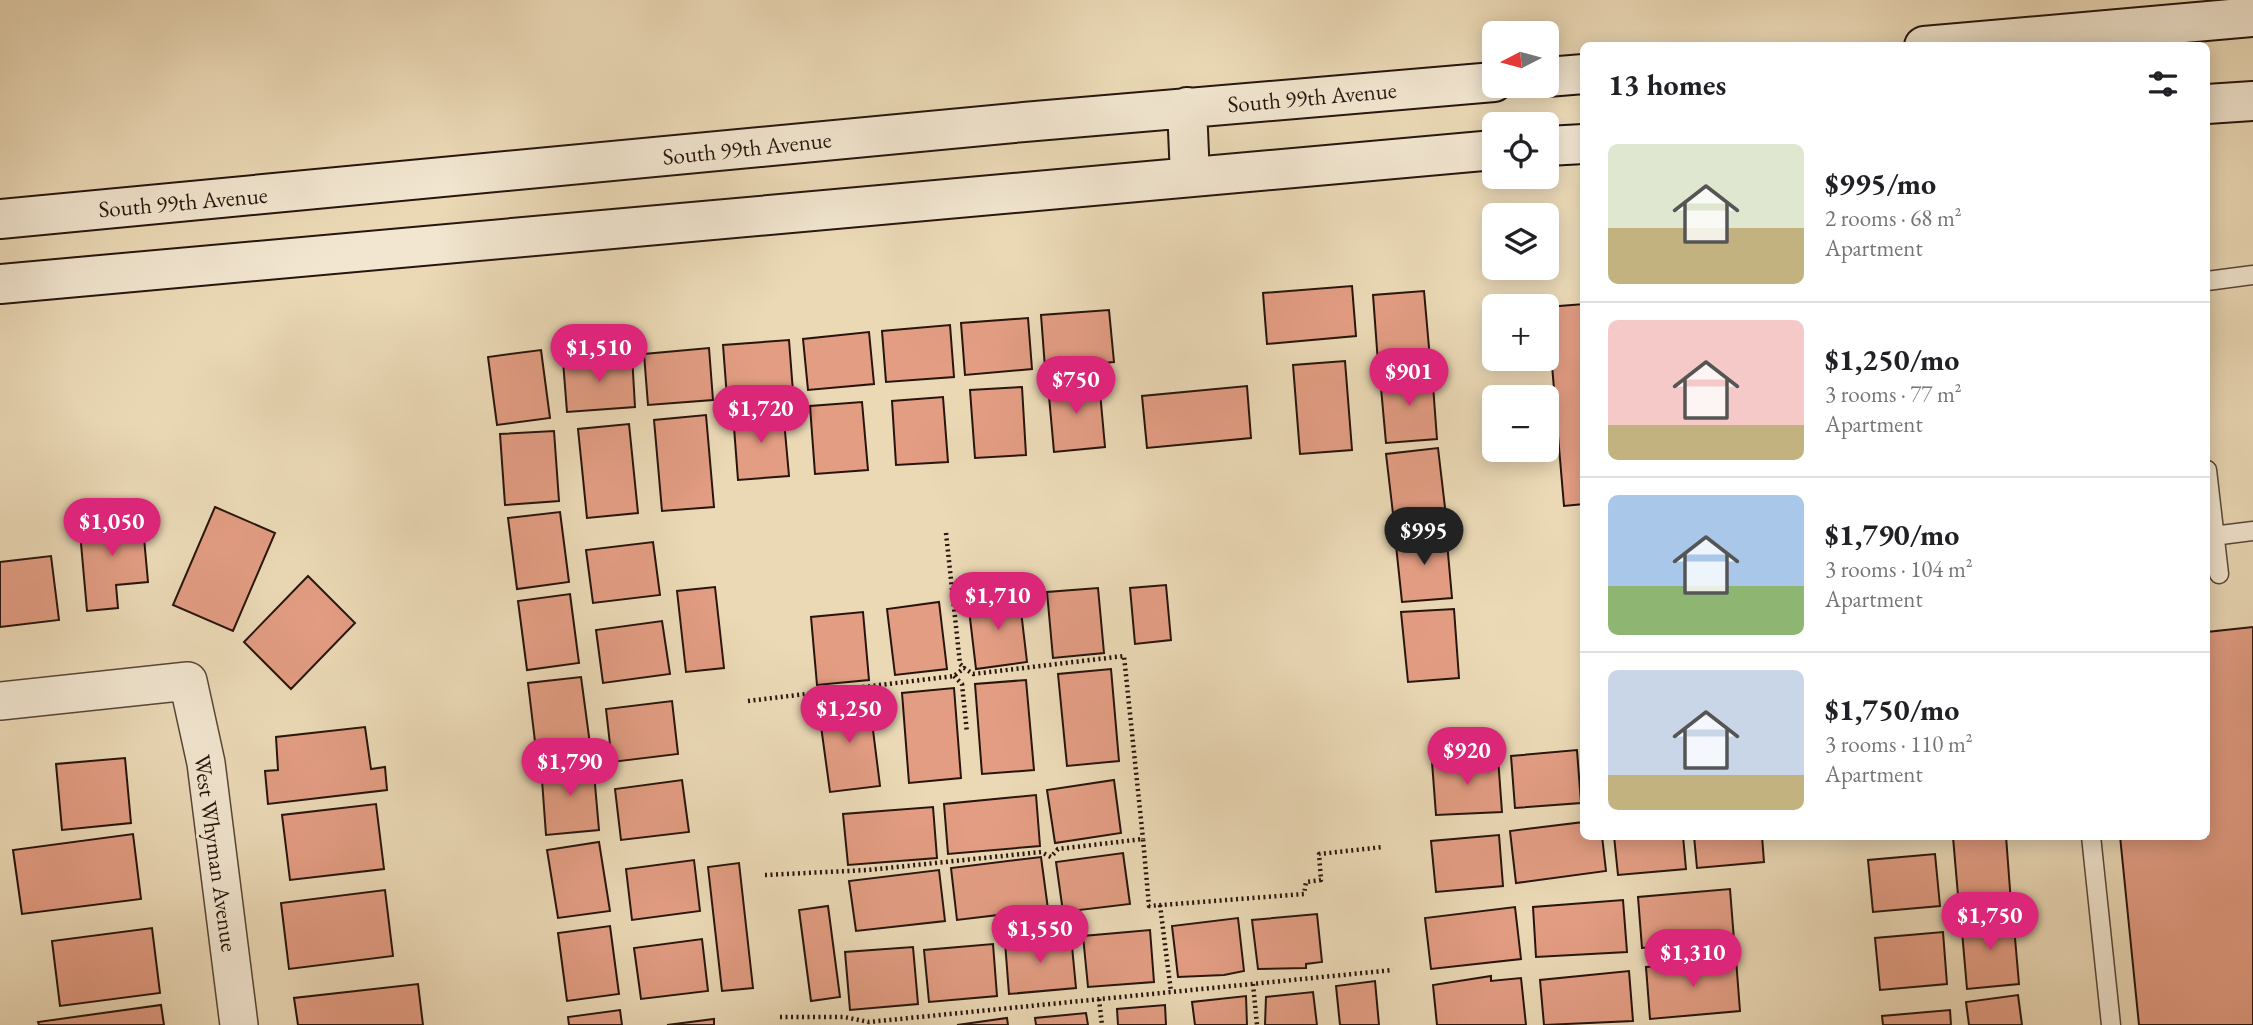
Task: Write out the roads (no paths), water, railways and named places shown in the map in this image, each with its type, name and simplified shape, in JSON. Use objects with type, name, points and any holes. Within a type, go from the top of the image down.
[{"type":"main road","points":[[1969,42],[2253,17]]},
{"type":"main road","points":[[1559,76],[1580,74]]},
{"type":"main road","name":"South 99th Avenue","points":[[0,219],[1187,107],[1482,83]]},
{"type":"main road","points":[[2210,104],[2253,101]]},
{"type":"main road","points":[[1187,107],[1190,177]]},
{"type":"main road","points":[[1559,145],[1580,144]]},
{"type":"main road","points":[[0,284],[1482,151]]},
{"type":"street","name":"West Whyman Avenue","points":[[0,701],[188,681],[206,763],[239,1025]]},
{"type":"lane","points":[[2210,281],[2253,275]]},
{"type":"lane","points":[[2210,503],[2219,574]]},
{"type":"lane","points":[[2213,536],[2253,531]]},
{"type":"lane","points":[[2091,840],[2111,1025]]}]
